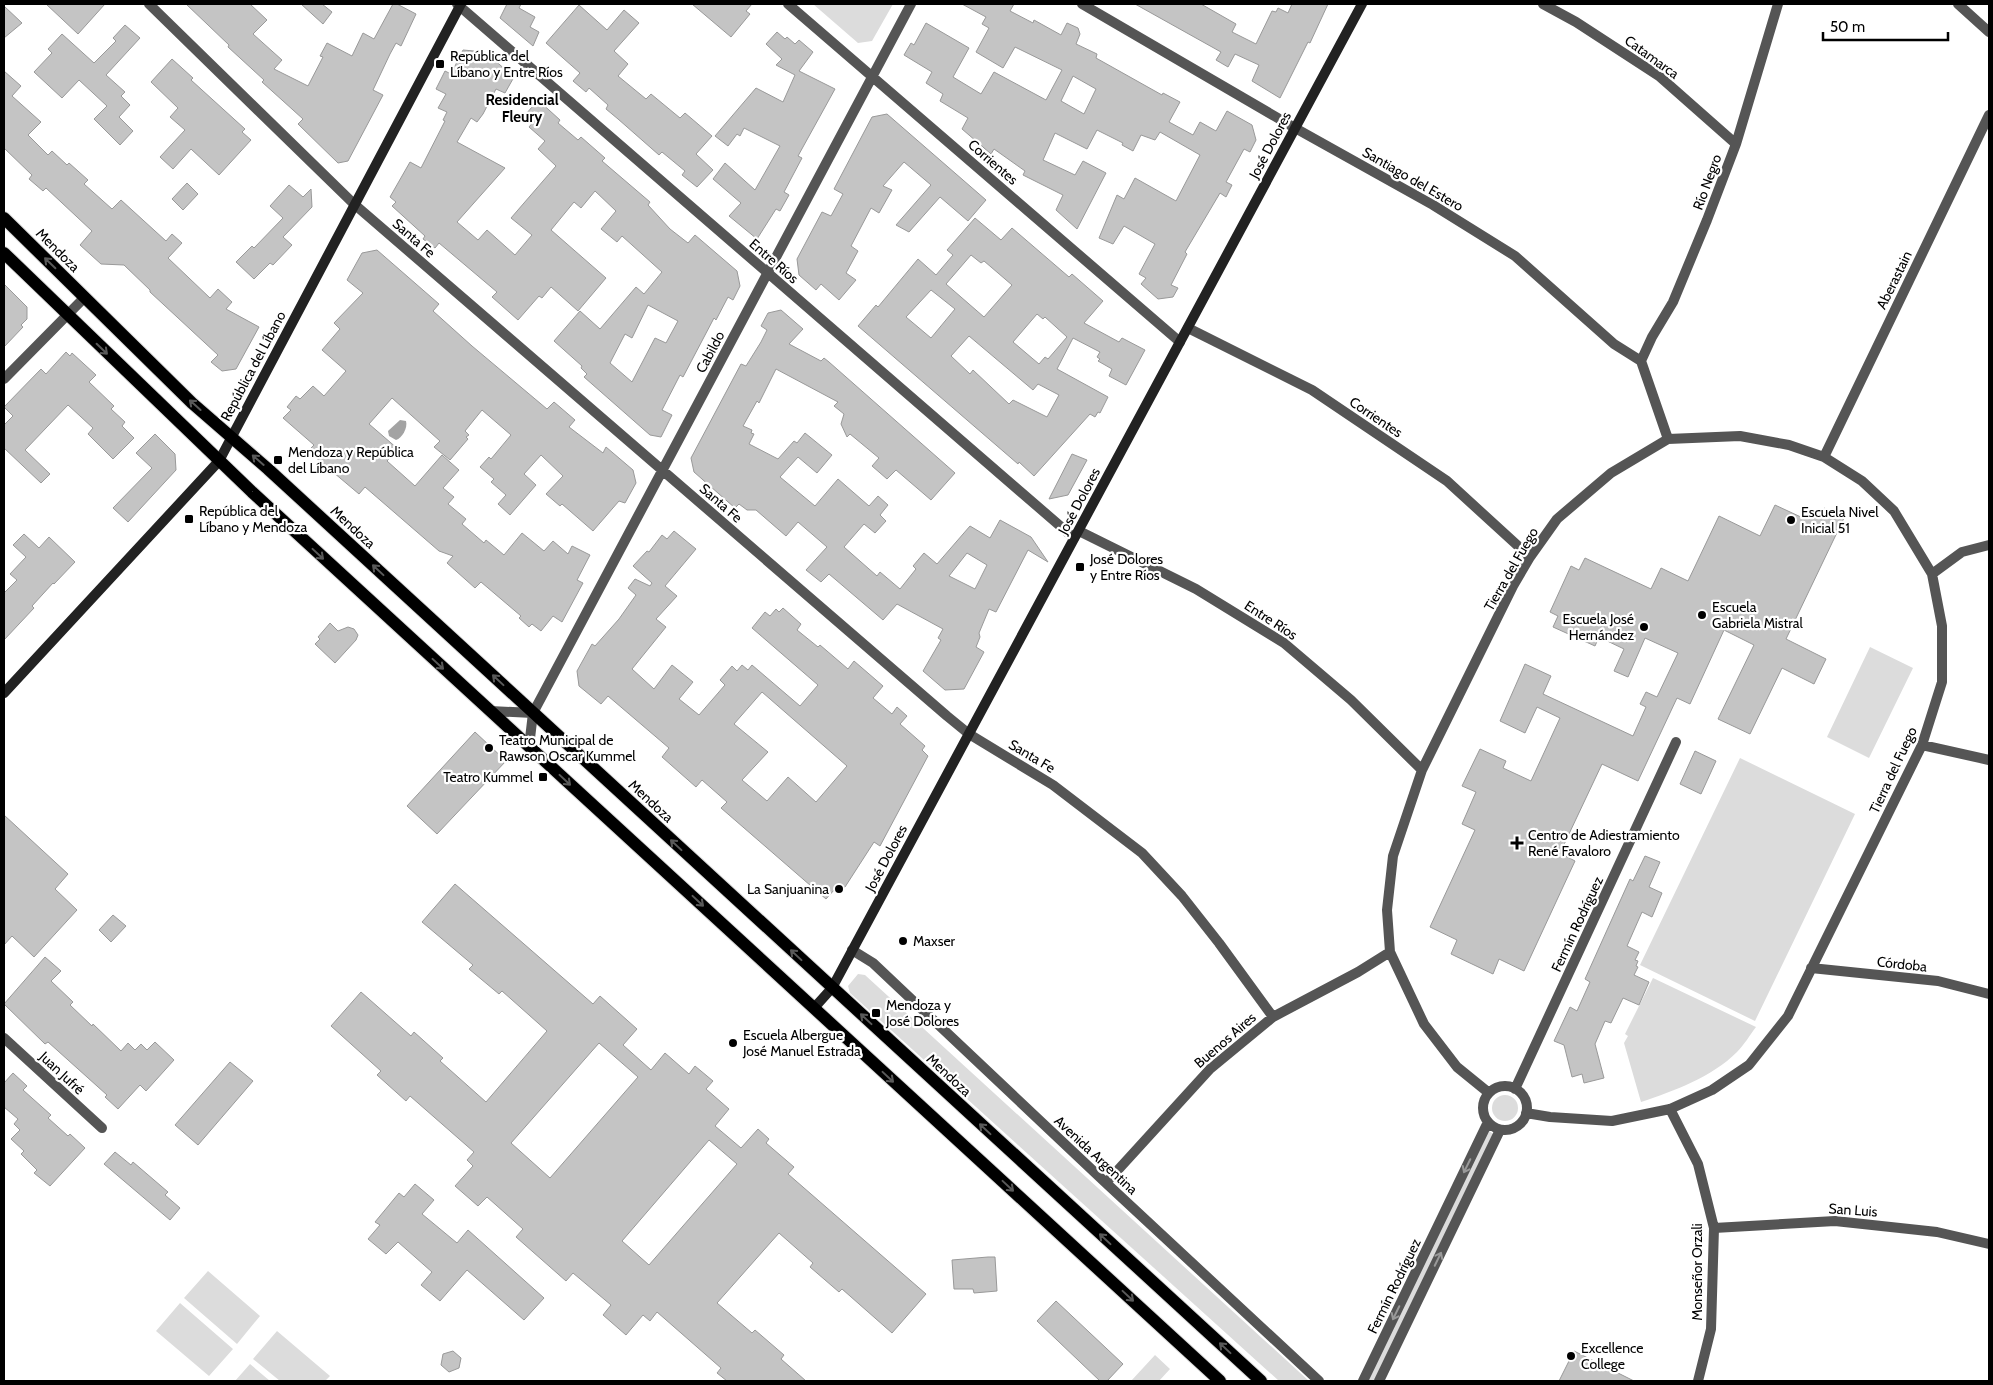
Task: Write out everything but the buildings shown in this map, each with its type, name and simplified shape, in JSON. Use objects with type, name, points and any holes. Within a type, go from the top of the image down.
[{"type":"main road","name":"Mendoza","points":[[4,218],[192,402],[1261,1381]]},
{"type":"main road","points":[[4,253],[219,461],[1220,1381]]},
{"type":"street","name":"Santa Fe","points":[[149,4],[354,204],[969,734],[1053,785],[1142,853],[1198,916],[1273,1017]]},
{"type":"street","name":"Corrientes","points":[[788,4],[1180,342]]},
{"type":"street","name":"Cabildo","points":[[529,747],[533,713],[911,4]]},
{"type":"street","name":"Santiago del Estero","points":[[1082,4],[1295,128],[1433,205],[1515,256],[1614,344],[1641,361]]},
{"type":"street","name":"José Dolores","points":[[814,1008],[832,988],[1362,4]]},
{"type":"street","name":"Catamarca","points":[[1543,4],[1576,22],[1659,76],[1736,144]]},
{"type":"street","name":"Río Negro","points":[[1641,361],[1652,337],[1673,302],[1707,220],[1736,144],[1778,4]]},
{"type":"street","points":[[1958,4],[1989,32]]},
{"type":"street","name":"República del Líbano","points":[[4,693],[219,461],[459,5]]},
{"type":"street","name":"Entre Ríos","points":[[459,5],[768,273],[1076,534],[1196,589],[1284,643],[1351,700],[1422,770]]},
{"type":"street","name":"Aberastain","points":[[1824,457],[1989,115]]},
{"type":"street","points":[[4,379],[85,297]]},
{"type":"street","name":"Corrientes","points":[[1188,328],[1312,390],[1447,481],[1530,557]]},
{"type":"street","points":[[1641,361],[1668,439]]},
{"type":"street","name":"Tierra del Fuego","points":[[1489,1093],[1457,1067],[1424,1024],[1390,952],[1387,910],[1393,856],[1422,770],[1513,586],[1530,557],[1557,519],[1604,478],[1668,439],[1740,436],[1788,445],[1824,457],[1862,481],[1894,511],[1932,574],[1942,626],[1942,682],[1922,745],[1788,1016],[1749,1065],[1712,1090],[1670,1109],[1612,1122],[1526,1113]]},
{"type":"street","points":[[1932,574],[1962,552],[1989,544]]},
{"type":"street","points":[[490,711],[533,713]]},
{"type":"street","name":"Fermín Rodríguez","points":[[1515,1089],[1676,742]]},
{"type":"street","points":[[1922,745],[1989,760]]},
{"type":"street","name":"Avenida Argentina","points":[[852,950],[873,963],[1106,1183],[1320,1381]]},
{"type":"street","name":"Buenos Aires","points":[[1106,1183],[1210,1069],[1273,1017],[1358,972],[1390,952]]},
{"type":"street","name":"Córdoba","points":[[1811,968],[1938,981],[1989,994]]},
{"type":"street","name":"Juan Jufré","points":[[4,1038],[102,1128]]},
{"type":"street","points":[[1501,1087],[1515,1089],[1525,1099],[1526,1113],[1518,1126],[1512,1129],[1500,1130],[1488,1122],[1483,1114],[1483,1106],[1489,1093],[1501,1087]]},
{"type":"street","name":"Monseñor Orzali","points":[[1670,1109],[1698,1164],[1714,1228],[1711,1329],[1698,1381]]},
{"type":"street","name":"Fermín Rodríguez","points":[[1363,1381],[1488,1122]]},
{"type":"street","name":"Fermín Rodríguez","points":[[1379,1381],[1500,1130]]},
{"type":"street","name":"San Luis","points":[[1714,1228],[1836,1221],[1937,1232],[1989,1244]]},
{"type":"shaded area","points":[[813,4],[893,4],[872,41],[858,43]]},
{"type":"shaded area","points":[[400,420],[406,421],[406,427],[402,435],[396,440],[389,436],[388,431]]},
{"type":"shaded area","points":[[1870,647],[1913,668],[1869,758],[1827,737]]},
{"type":"shaded area","points":[[1740,758],[1855,814],[1755,1021],[1640,965]]},
{"type":"shaded area","points":[[858,974],[865,975],[1309,1381],[1279,1381],[850,993],[848,986]]},
{"type":"shaded area","points":[[1653,978],[1756,1027],[1737,1052],[1716,1069],[1679,1088],[1641,1102],[1624,1043],[1628,1036],[1625,1034]]},
{"type":"shaded area","points":[[1505,1095],[1514,1099],[1518,1108],[1514,1117],[1505,1121],[1496,1117],[1492,1108],[1496,1099]]},
{"type":"shaded area","points":[[1488,1130],[1493,1134],[1374,1381],[1367,1381]]},
{"type":"shaded area","points":[[208,1271],[260,1316],[237,1344],[184,1298]]},
{"type":"shaded area","points":[[180,1303],[233,1349],[209,1376],[156,1331]]},
{"type":"shaded area","points":[[277,1331],[330,1376],[325,1381],[280,1381],[253,1359]]},
{"type":"shaded area","points":[[1155,1355],[1170,1369],[1159,1381],[1131,1381]]},
{"type":"shaded area","points":[[250,1364],[270,1381],[235,1381]]},
{"type":"place","name":"República del Líbano y Entre Ríos","points":[[440,64]]},
{"type":"place","name":"Mendoza y República del Líbano","points":[[278,460]]},
{"type":"place","name":"República del Líbano y Mendoza","points":[[189,519]]},
{"type":"place","name":"Escuela Nivel Inicial 51","points":[[1791,520]]},
{"type":"place","name":"José Dolores y Entre Ríos","points":[[1080,567]]},
{"type":"place","name":"Escuela Gabriela Mistral","points":[[1702,615]]},
{"type":"place","name":"Escuela José Hernández","points":[[1644,627]]},
{"type":"place","name":"Teatro Municipal de Rawson Oscar Kummel","points":[[489,748]]},
{"type":"place","name":"Teatro Kummel","points":[[543,777]]},
{"type":"place","name":"Centro de Adiestramiento René Favaloro","points":[[1517,843]]},
{"type":"place","name":"La Sanjuanina","points":[[839,889]]},
{"type":"place","name":"Maxser","points":[[903,941]]},
{"type":"place","name":"Mendoza y José Dolores","points":[[876,1013]]},
{"type":"place","name":"Escuela Albergue José Manuel Estrada","points":[[733,1043]]},
{"type":"place","name":"Excellence College","points":[[1571,1356]]},
{"type":"district","name":"Residencial Fleury","points":[[522,108]]}]
